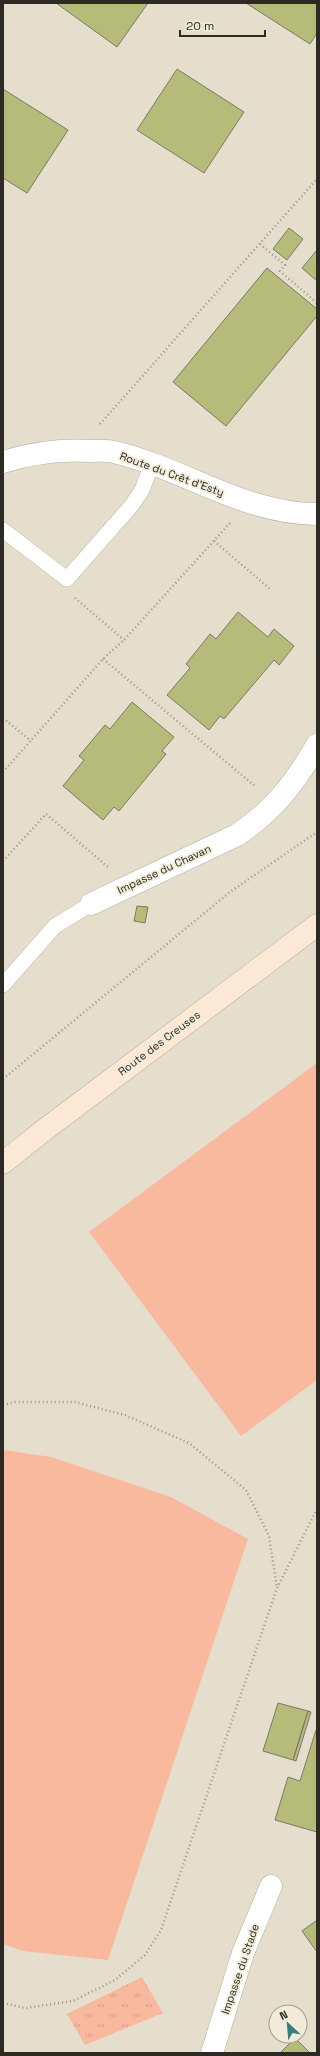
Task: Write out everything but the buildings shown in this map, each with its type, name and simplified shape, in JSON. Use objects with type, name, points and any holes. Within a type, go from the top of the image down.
[{"type":"main road","name":"Route des Creuses","points":[[3,1163],[43,1131],[317,925]]},
{"type":"street","name":"Route du Crêt d'Esty","points":[[3,462],[30,453],[65,449],[113,452],[152,464],[249,503],[288,512],[317,514]]},
{"type":"street","name":"Impasse du Chavan","points":[[91,904],[237,835],[259,821],[276,803],[300,773],[317,746]]},
{"type":"street","name":"Impasse du Stade","points":[[212,2053],[243,1953],[271,1886]]},
{"type":"lane","points":[[3,530],[67,579],[132,505],[142,490],[152,464]]},
{"type":"lane","name":"Impasse du Chavan","points":[[3,985],[55,926],[91,904]]},
{"type":"path","points":[[99,425],[317,179]]},
{"type":"path","points":[[260,244],[285,266],[280,271],[317,303]]},
{"type":"path","points":[[3,772],[103,659],[124,640],[249,503]]},
{"type":"path","points":[[214,541],[270,589]]},
{"type":"path","points":[[67,579],[70,594],[124,640]]},
{"type":"path","points":[[103,659],[276,803]]},
{"type":"path","points":[[3,718],[31,741]]},
{"type":"path","points":[[3,861],[46,814],[130,886]]},
{"type":"path","points":[[3,1078],[230,892],[317,832]]},
{"type":"path","points":[[3,1405],[15,1402],[75,1402],[125,1415],[189,1443],[246,1490],[269,1536],[277,1588]]},
{"type":"path","points":[[3,2003],[25,2008],[73,2000],[115,1980],[145,1955],[161,1930],[277,1588],[317,1509]]},
{"type":"green space","points":[[317,1063],[317,1380],[241,1436],[89,1232]]},
{"type":"green space","points":[[3,1450],[51,1457],[171,1497],[248,1539],[108,1960],[23,1951],[3,1944]]},
{"type":"green space","points":[[142,1977],[163,2013],[85,2045],[67,2014]]}]
